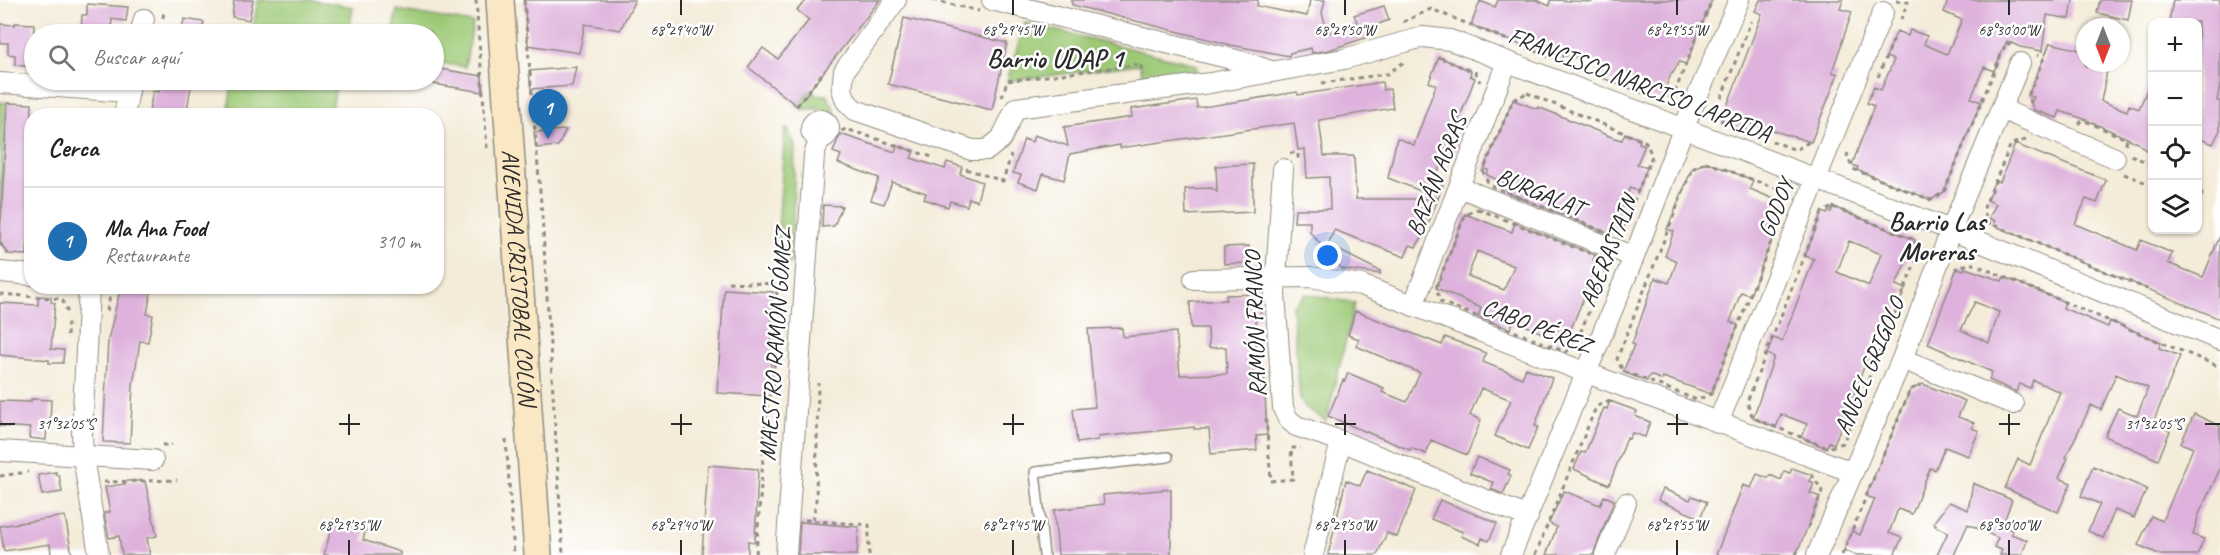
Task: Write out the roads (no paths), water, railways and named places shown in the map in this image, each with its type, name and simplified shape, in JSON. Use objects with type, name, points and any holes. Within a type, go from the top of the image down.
[{"type":"main road","name":"AVENIDA CRISTOBAL COLÓN","points":[[500,0],[538,555]]},
{"type":"street","name":"FRANCISCO NARCISO LAPRIDA","points":[[896,0],[844,71],[842,89],[846,101],[855,110],[972,150],[1006,146],[1016,108],[1210,83],[1344,59],[1423,37],[1450,40],[1951,230],[2220,340]]},
{"type":"street","points":[[992,0],[1244,62],[1273,72]]},
{"type":"street","name":"ABERASTAIN","points":[[1511,555],[1635,257],[1684,128],[1738,0]]},
{"type":"street","name":"GODOY","points":[[1718,423],[1886,6]]},
{"type":"street","name":"ANGEL GRIGOLO","points":[[1817,555],[1902,359],[1951,230],[2025,55]]},
{"type":"street","name":"BAZÁN AGRAS","points":[[1413,306],[1507,62]]},
{"type":"street","points":[[0,83],[24,84]]},
{"type":"street","points":[[126,108],[129,90]]},
{"type":"street","points":[[2001,109],[2116,164]]},
{"type":"street","name":"MAESTRO RAMÓN GÓMEZ","points":[[786,555],[814,155],[828,141]]},
{"type":"street","name":"RAMÓN FRANCO","points":[[1287,162],[1275,277],[1283,408],[1288,419],[1296,426],[1341,441],[1528,517]]},
{"type":"street","name":"BURGALAT","points":[[1459,187],[1635,257]]},
{"type":"street","points":[[0,272],[24,274]]},
{"type":"street","name":"CABO PÉREZ","points":[[1194,279],[1310,277],[1361,285],[1718,423],[1852,472]]},
{"type":"street","points":[[89,294],[82,434],[83,457],[99,555]]},
{"type":"street","points":[[1902,359],[2013,404]]},
{"type":"street","points":[[1313,555],[1341,441]]},
{"type":"street","points":[[6,452],[83,457],[157,452]]},
{"type":"street","points":[[1605,555],[1626,503]]},
{"type":"lane","points":[[1044,555],[1035,472],[1168,457]]},
{"type":"place","name":"Ma Ana Food","points":[[548,139]]},
{"type":"district","name":"Barrio UDAP 1","points":[[1055,58]]},
{"type":"district","name":"Barrio Las Moreras","points":[[1937,236]]}]
